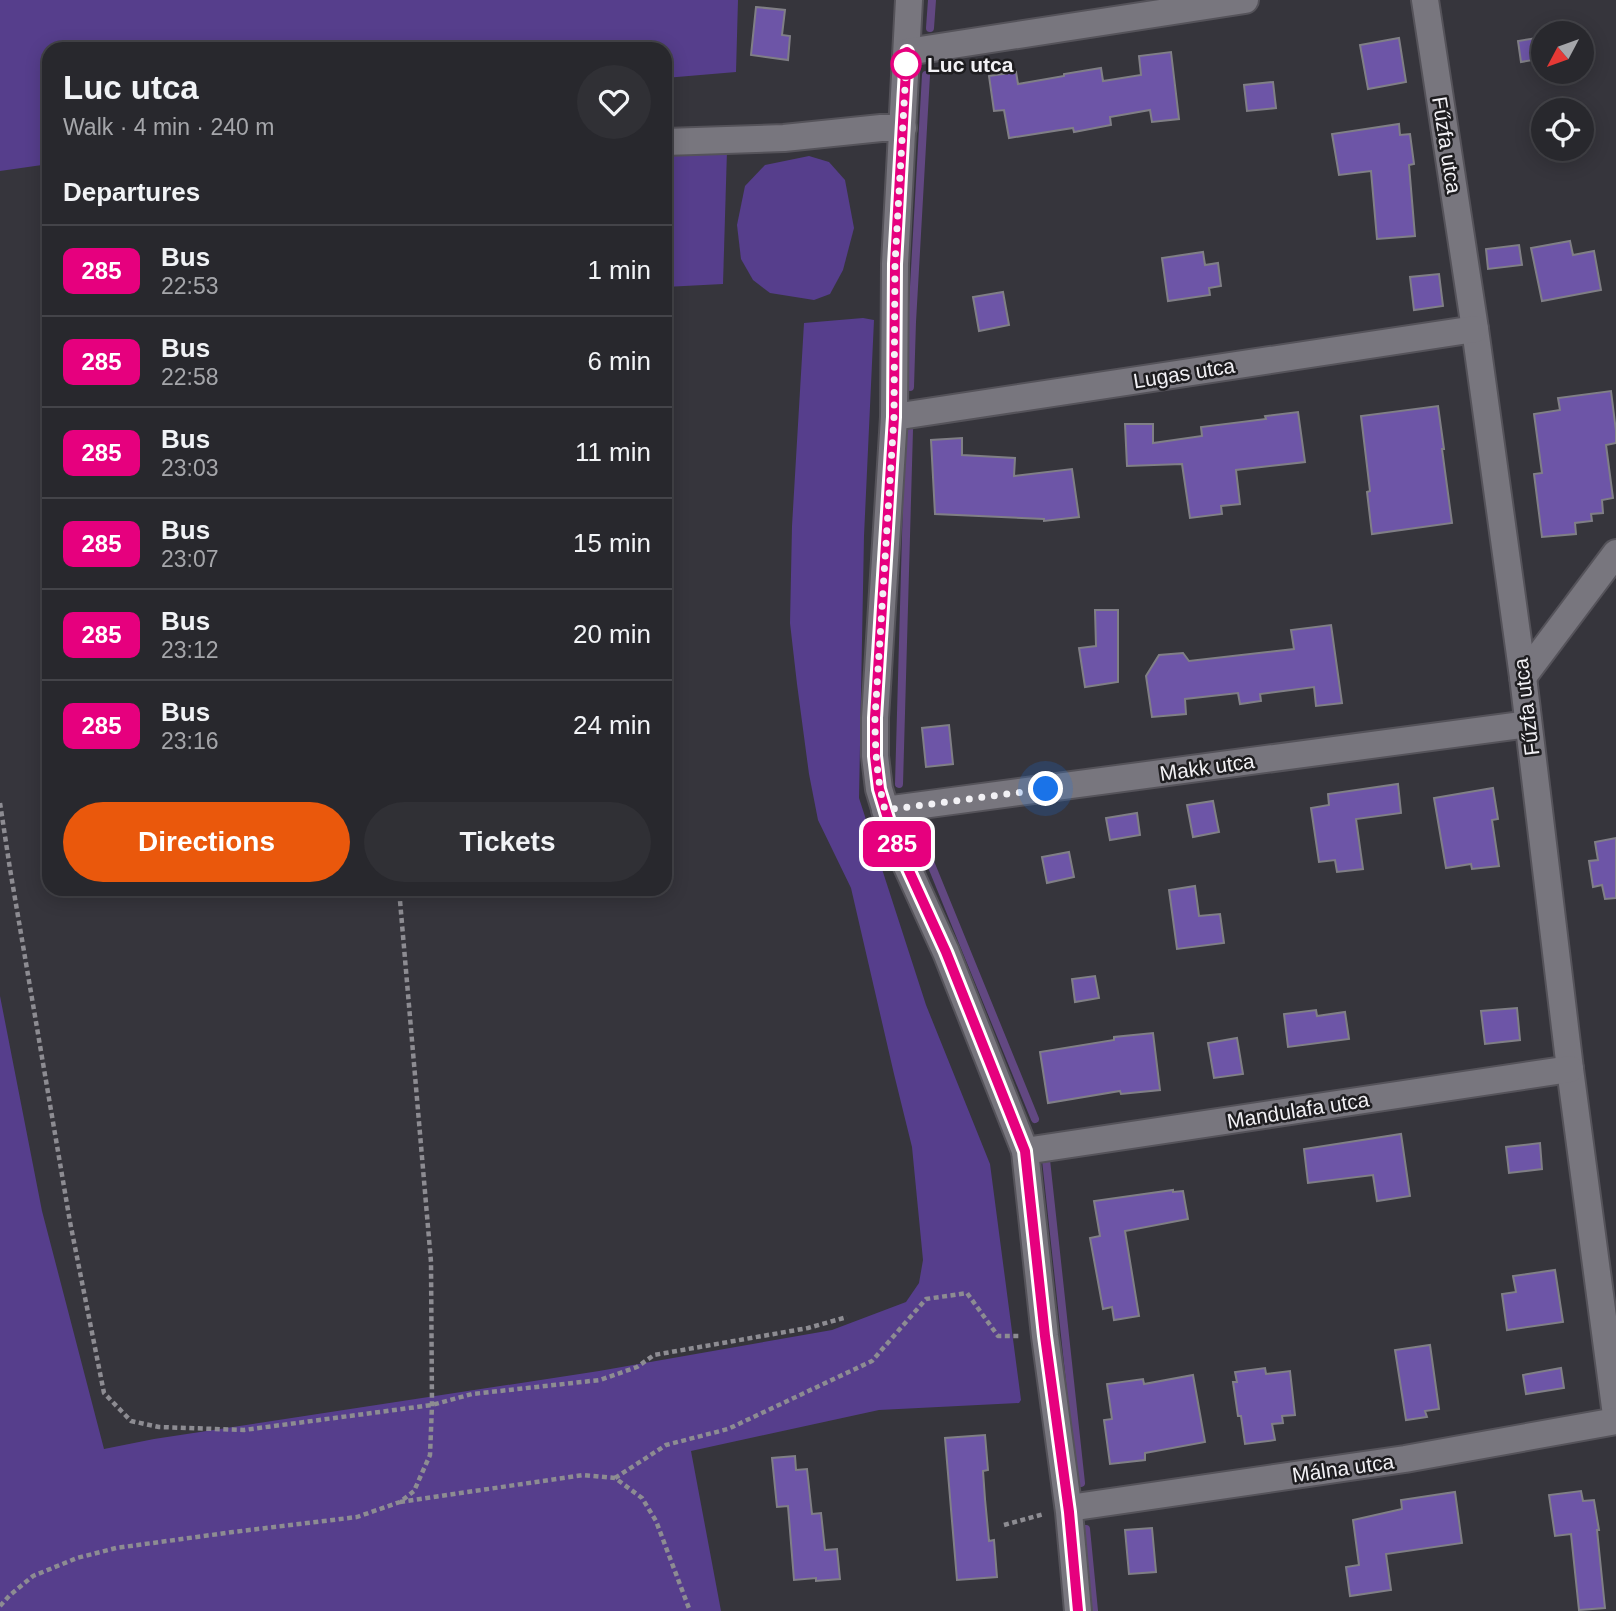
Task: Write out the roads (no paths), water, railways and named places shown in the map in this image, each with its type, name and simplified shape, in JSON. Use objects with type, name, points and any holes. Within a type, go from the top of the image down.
[{"type":"street","points":[[909,0],[895,264],[894,417],[875,718],[875,756],[879,789],[894,838],[946,952],[1025,1151],[1045,1336],[1069,1510],[1078,1611]]},
{"type":"street","points":[[907,52],[1245,0]]},
{"type":"street","name":"Fűzfa utca","points":[[1425,0],[1475,329],[1523,677],[1570,1069],[1616,1415]]},
{"type":"street","points":[[672,142],[784,138],[903,128]]},
{"type":"street","name":"Lugas utca","points":[[894,417],[1475,329]]},
{"type":"street","points":[[1523,677],[1616,553]]},
{"type":"street","name":"Makk utca","points":[[885,810],[1528,724]]},
{"type":"street","name":"Mandulafa utca","points":[[1025,1151],[1570,1069]]},
{"type":"street","name":"Málna utca","points":[[1069,1510],[1405,1459],[1616,1421]]},
{"type":"waterway","points":[[930,28],[932,0]]},
{"type":"waterway","points":[[910,387],[926,75]]},
{"type":"waterway","points":[[899,784],[909,430]]},
{"type":"waterway","points":[[915,825],[1035,1119]]},
{"type":"waterway","points":[[1046,1160],[1081,1483]]},
{"type":"waterway","points":[[1086,1529],[1094,1611]]},
{"type":"place","name":"Luc utca","points":[[906,64]]}]
